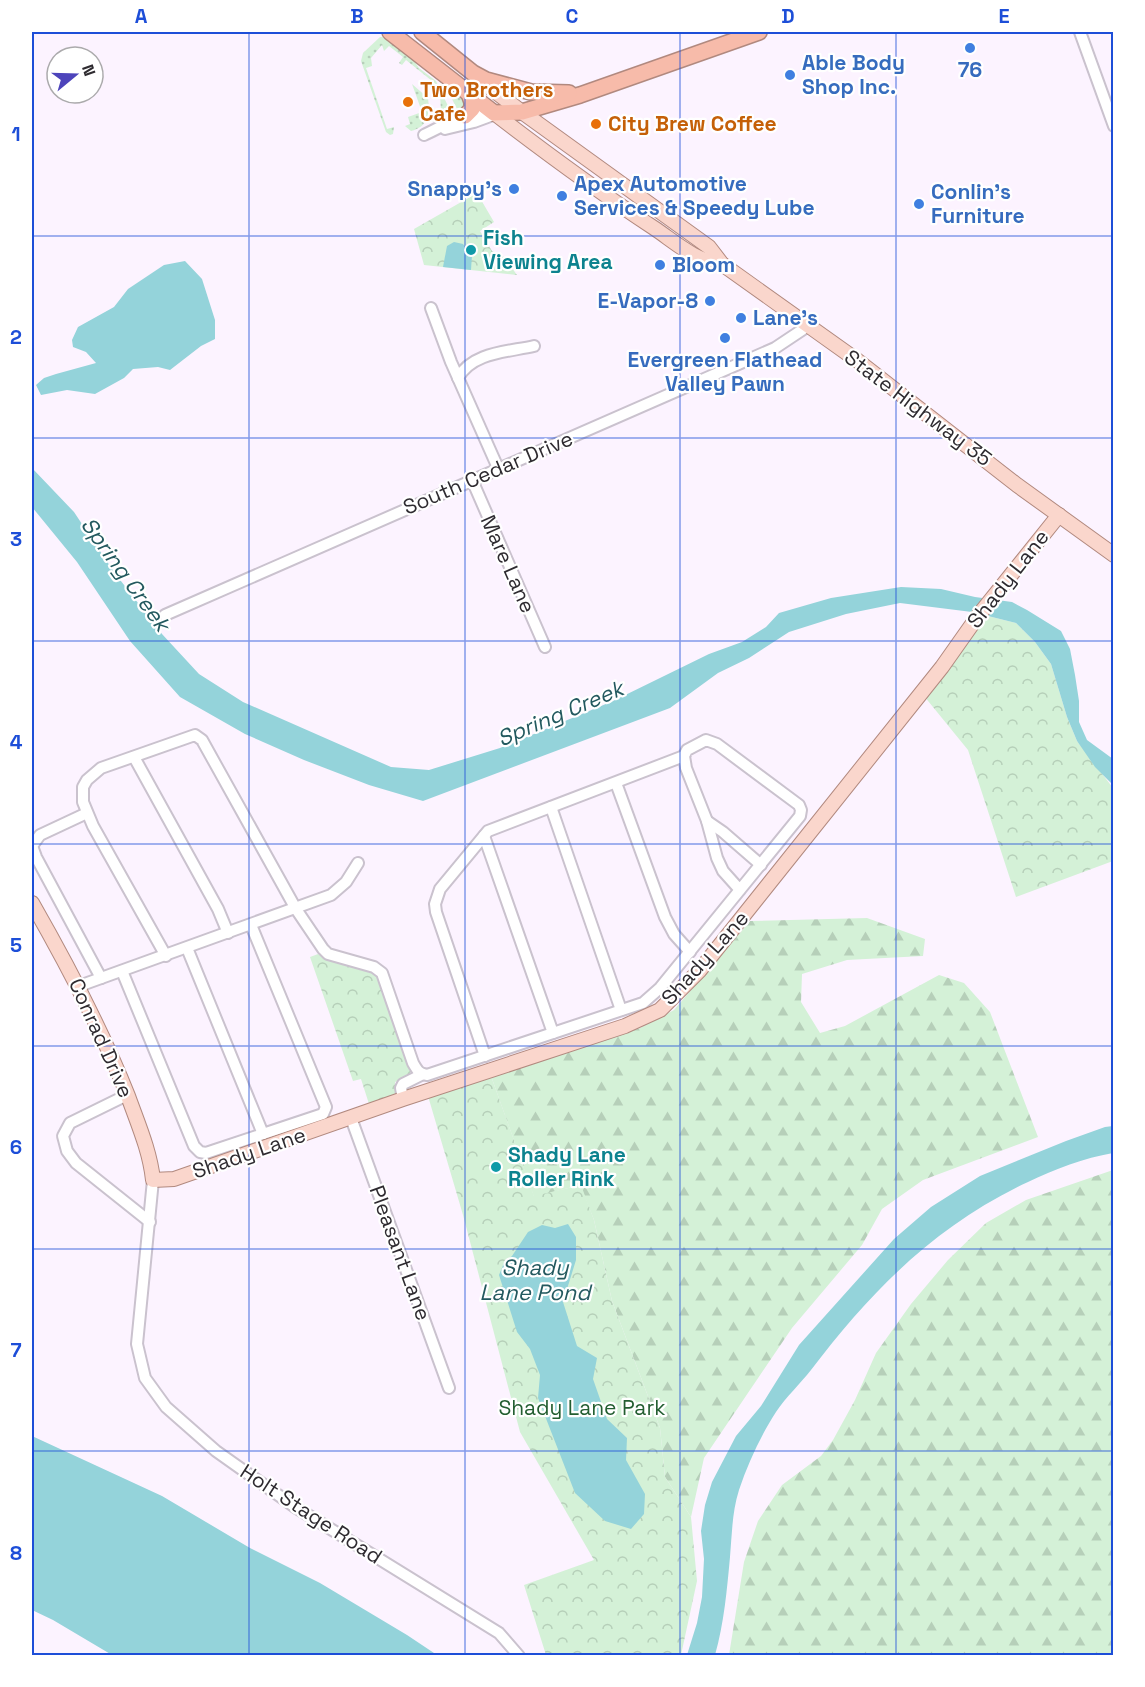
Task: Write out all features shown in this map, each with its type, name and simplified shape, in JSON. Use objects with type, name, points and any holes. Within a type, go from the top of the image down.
[{"type":"highway","points":[[390,32],[494,113],[522,112],[580,95],[759,32]]},
{"type":"highway","points":[[422,32],[470,71],[486,80],[519,90],[580,95]]},
{"type":"highway","points":[[465,116],[472,109],[468,91]]},
{"type":"main road","name":"State Highway 35","points":[[470,71],[522,112],[709,247],[722,264],[858,361],[1113,555]]},
{"type":"main road","name":"State Highway 35","points":[[494,113],[625,209],[702,260],[722,264]]},
{"type":"main road","name":"Shady Lane","points":[[153,1180],[174,1179],[403,1099],[625,1026],[660,1010],[700,970],[765,891],[942,667],[978,616],[1059,514]]},
{"type":"main road","name":"Conrad Drive","points":[[32,903],[79,986],[102,1033],[148,1151],[153,1180]]},
{"type":"street","points":[[1080,32],[1113,126]]},
{"type":"street","points":[[494,113],[491,118],[424,135],[456,118],[494,113]]},
{"type":"street","points":[[431,308],[458,378],[498,468]]},
{"type":"street","name":"South Cedar Drive","points":[[165,615],[775,348],[808,326]]},
{"type":"street","points":[[458,378],[462,370],[470,363],[481,358],[534,346]]},
{"type":"street","name":"Mare Lane","points":[[472,480],[545,647]]},
{"type":"street","points":[[166,956],[87,813],[82,794],[87,780],[101,768],[195,735],[199,737],[296,909],[323,950],[328,954],[374,968],[382,973],[413,1063],[423,1074],[428,1075],[643,1003],[651,998],[690,952],[800,816],[801,810],[799,805],[717,744],[706,740],[687,750],[684,756],[686,768],[717,858],[723,871],[740,890]]},
{"type":"street","points":[[485,1056],[436,912],[435,904],[440,889],[488,831],[684,756]]},
{"type":"street","points":[[134,757],[218,909],[228,933]]},
{"type":"street","points":[[616,783],[665,917],[674,934],[690,952]]},
{"type":"street","points":[[551,807],[621,1010]]},
{"type":"street","points":[[87,813],[40,835],[32,846],[101,978]]},
{"type":"street","points":[[706,821],[723,832],[761,865]]},
{"type":"street","points":[[484,836],[553,1033]]},
{"type":"street","points":[[79,986],[331,895],[346,882],[358,863]]},
{"type":"street","points":[[750,878],[765,891]]},
{"type":"street","points":[[122,971],[194,1146],[200,1152],[206,1153],[323,1114],[326,1107],[251,925]]},
{"type":"street","points":[[187,948],[263,1134]]},
{"type":"street","points":[[403,1099],[401,1088],[403,1084],[423,1074]]},
{"type":"street","points":[[127,1095],[70,1123],[63,1136],[67,1151],[76,1163],[150,1222]]},
{"type":"street","name":"Pleasant Lane","points":[[351,1118],[449,1388]]},
{"type":"street","points":[[150,1222],[153,1180]]},
{"type":"street","name":"Holt Stage Road","points":[[150,1222],[137,1344],[145,1378],[166,1407],[216,1451],[296,1507],[499,1633],[519,1656]]},
{"type":"green space","points":[[380,37],[386,37],[410,55],[419,68],[436,81],[448,106],[445,117],[435,122],[432,121],[434,109],[441,111],[440,94],[433,91],[437,85],[406,60],[402,65],[399,63],[403,57],[389,46],[384,51],[382,45],[371,58],[372,66],[366,68],[387,129],[394,127],[393,134],[386,132],[361,61],[363,53]]},
{"type":"green space","points":[[412,84],[428,98],[429,109],[424,123],[411,131],[405,126],[410,124],[408,117],[422,112]]},
{"type":"green space","points":[[448,85],[465,97],[467,104],[459,113],[446,87]]},
{"type":"green space","points":[[477,193],[494,222],[480,231],[492,251],[504,257],[517,275],[424,265],[414,229]]},
{"type":"green space","points":[[988,616],[1016,623],[1035,642],[1051,664],[1077,741],[1113,788],[1113,861],[1016,897],[968,750],[924,696]]},
{"type":"green space","points":[[867,918],[925,939],[923,956],[847,960],[802,974],[801,1002],[820,1033],[845,1026],[939,975],[964,983],[990,1012],[1038,1137],[923,1180],[882,1209],[862,1245],[792,1328],[704,1458],[691,1517],[665,1477],[660,1428],[612,1301],[594,1220],[580,1185],[534,1197],[491,1076],[640,1028],[674,1010],[750,921]]},
{"type":"green space","points":[[318,954],[329,960],[375,971],[412,1070],[408,1077],[395,1082],[397,1095],[369,1104],[361,1079],[353,1081],[310,957]]},
{"type":"green space","name":"Shady Lane Park","points":[[491,1076],[534,1196],[581,1185],[594,1220],[612,1301],[660,1428],[665,1477],[691,1517],[697,1581],[681,1655],[546,1655],[524,1585],[594,1560],[520,1432],[463,1215],[428,1096]]},
{"type":"green space","points":[[1113,1170],[1113,1655],[729,1655],[744,1562],[758,1521],[782,1485],[821,1456],[833,1440],[855,1400],[876,1353],[911,1304],[948,1260],[986,1223],[1026,1200]]},
{"type":"water","points":[[454,242],[463,244],[472,255],[471,270],[443,267],[447,246]]},
{"type":"water","points":[[185,261],[202,279],[215,320],[215,339],[201,346],[170,370],[158,367],[133,369],[124,378],[95,394],[67,390],[41,395],[36,385],[44,378],[96,363],[86,352],[73,347],[72,340],[78,327],[114,307],[128,289],[164,265]]},
{"type":"water","points":[[32,468],[74,512],[114,572],[162,634],[199,674],[243,702],[391,767],[429,770],[500,748],[613,701],[709,654],[742,642],[766,627],[779,613],[831,598],[901,587],[941,589],[1012,602],[1061,631],[1070,649],[1079,701],[1079,722],[1087,740],[1113,759],[1113,782],[1111,783],[1095,767],[1077,741],[1051,664],[1035,642],[1016,623],[972,612],[900,603],[846,614],[789,632],[749,658],[718,673],[670,708],[423,801],[369,785],[304,760],[245,734],[180,697],[130,641],[77,562],[32,507]]},
{"type":"water","points":[[1113,1126],[1113,1153],[1070,1164],[1028,1182],[964,1218],[935,1239],[882,1287],[784,1401],[770,1421],[755,1450],[737,1498],[725,1606],[715,1655],[687,1655],[702,1597],[704,1559],[701,1531],[712,1482],[736,1436],[761,1406],[799,1345],[894,1239],[931,1207],[980,1176],[1066,1141]]},
{"type":"water","name":"Shady Lane Pond","points":[[568,1224],[576,1237],[576,1260],[563,1302],[577,1346],[597,1358],[593,1379],[607,1419],[627,1438],[626,1460],[645,1494],[644,1514],[631,1529],[605,1521],[575,1493],[538,1398],[540,1375],[530,1349],[517,1332],[499,1275],[504,1263],[512,1256],[528,1232],[542,1225],[555,1228]]},
{"type":"water","points":[[32,1436],[162,1496],[250,1548],[320,1583],[437,1655],[112,1655],[32,1610]]},
{"type":"place","name":"76","points":[[970,48]]},
{"type":"place","name":"Able Body Shop Inc.","points":[[790,75]]},
{"type":"place","name":"Two Brothers Cafe","points":[[408,102]]},
{"type":"place","name":"City Brew Coffee","points":[[596,124]]},
{"type":"place","name":"Snappy's","points":[[514,189]]},
{"type":"place","name":"Apex Automotive Services & Speedy Lube","points":[[562,196]]},
{"type":"place","name":"Conlin's Furniture","points":[[919,204]]},
{"type":"place","name":"Fish Viewing Area","points":[[471,250]]},
{"type":"place","name":"Bloom","points":[[660,265]]},
{"type":"place","name":"E-Vapor-8","points":[[710,301]]},
{"type":"place","name":"Lane's","points":[[741,318]]},
{"type":"place","name":"Evergreen Flathead Valley Pawn","points":[[725,338]]},
{"type":"place","name":"Shady Lane Roller Rink","points":[[496,1167]]},
{"type":"water label","name":"Spring Creek","points":[[126,574]]},
{"type":"water label","name":"Spring Creek","points":[[560,713]]}]
